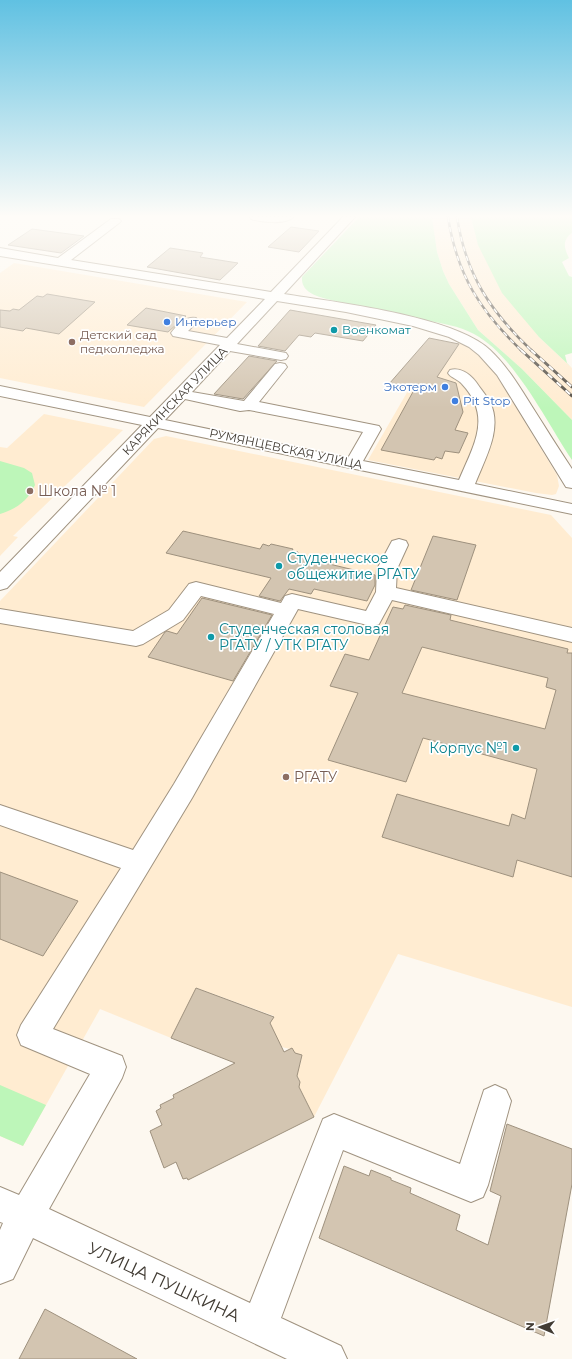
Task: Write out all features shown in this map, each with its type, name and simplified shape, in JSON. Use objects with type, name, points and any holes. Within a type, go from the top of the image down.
[{"type":"street","points":[[173,280],[346,308],[416,322],[454,334],[474,344],[484,352],[503,373],[572,483]]},
{"type":"street","name":"КАРЯКИНСКАЯ УЛИЦА","points":[[0,584],[290,280]]},
{"type":"street","points":[[191,321],[178,334],[229,345],[281,361],[249,405]]},
{"type":"street","points":[[455,373],[467,380],[482,402],[487,418],[486,434],[465,486]]},
{"type":"street","name":"РУМЯНЦЕВСКАЯ УЛИЦА","points":[[0,391],[465,486],[569,510]]},
{"type":"street","points":[[181,394],[240,406],[249,405],[373,429],[353,463]]},
{"type":"street","points":[[0,1266],[13,1210],[110,1067],[32,1035],[183,791],[292,601],[372,619],[386,592],[387,569],[399,545]]},
{"type":"street","points":[[0,616],[136,639],[176,615],[196,588],[287,611]]},
{"type":"street","points":[[386,592],[572,635]]},
{"type":"street","points":[[0,814],[139,863]]},
{"type":"street","points":[[259,1327],[334,1130],[471,1185],[495,1101]]},
{"type":"street","name":"УЛИЦА ПУШКИНА","points":[[13,1210],[328,1359]]},
{"type":"shaded area","name":"Детский сад педколледжа","points":[[0,280],[118,280],[247,302],[144,407],[0,378]]},
{"type":"shaded area","points":[[447,280],[503,280],[525,319],[539,337],[572,368],[572,420],[522,369],[478,330]]},
{"type":"shaded area","points":[[460,342],[476,353],[495,373],[557,475],[559,486],[556,494],[536,493],[368,460],[409,389],[442,350],[454,352]]},
{"type":"shaded area","name":"Школа № 1","points":[[44,414],[123,430],[13,536],[18,537],[0,556],[0,447],[7,448]]},
{"type":"shaded area","name":"РГАТУ","points":[[166,436],[551,515],[572,538],[572,1007],[398,954],[314,1117],[299,1087],[300,1081],[290,1062],[300,1065],[302,1055],[292,1053],[290,1049],[282,1047],[268,1026],[274,1016],[197,988],[171,1038],[100,1009],[23,1146],[0,1136],[0,601],[154,439]]},
{"type":"green space","points":[[302,280],[447,280],[478,330],[522,369],[572,420],[572,460],[516,373],[503,357],[489,344],[474,334],[450,325],[323,298],[305,289]]},
{"type":"green space","points":[[496,280],[572,280],[572,353],[565,355],[567,363],[572,368],[539,337],[502,293]]},
{"type":"green space","points":[[0,461],[24,468],[32,473],[35,485],[29,496],[21,504],[0,514]]},
{"type":"green space","points":[[0,1085],[46,1105],[23,1146],[0,1136]]},
{"type":"building","points":[[47,294],[95,302],[59,334],[26,328],[23,331],[0,327],[0,310],[19,310],[37,296],[43,297]]},
{"type":"building","points":[[146,308],[186,316],[168,332],[127,325]]},
{"type":"building","name":"Военкомат","points":[[290,310],[376,325],[363,341],[315,333],[311,337],[299,335],[285,351],[258,346]]},
{"type":"building","points":[[429,338],[459,344],[437,377],[456,383],[463,412],[455,430],[468,433],[459,453],[445,451],[442,459],[436,457],[434,460],[381,450],[414,390],[389,384]]},
{"type":"building","points":[[249,356],[277,361],[243,399],[214,394]]},
{"type":"building","name":"Студенческое общежитие РГАТУ","points":[[183,531],[260,549],[263,544],[269,546],[271,544],[293,549],[292,551],[298,552],[296,556],[375,575],[375,585],[367,601],[314,589],[311,594],[289,589],[280,601],[259,596],[271,578],[166,553]]},
{"type":"building","points":[[433,536],[476,545],[457,600],[411,590]]},
{"type":"building","name":"Студенческая столовая РГАТУ / УТК РГАТУ","points":[[202,598],[272,615],[233,681],[148,657],[165,632],[167,631],[177,634]]},
{"type":"building","name":"Корпус №1","points":[[405,605],[451,615],[450,620],[568,649],[567,653],[572,653],[572,877],[517,860],[513,877],[382,837],[397,794],[509,826],[512,814],[525,819],[537,769],[423,738],[406,782],[328,760],[358,693],[330,686],[345,654],[369,660],[393,607],[403,609]],"holes":[[[422,647],[548,678],[546,687],[556,690],[545,729],[402,693]]]},
{"type":"building","points":[[0,872],[78,901],[43,956],[0,939]]},
{"type":"building","points":[[196,988],[274,1017],[270,1023],[284,1052],[292,1048],[295,1053],[302,1055],[297,1076],[300,1082],[299,1087],[314,1117],[188,1180],[187,1178],[183,1179],[176,1162],[164,1168],[150,1131],[162,1125],[156,1111],[161,1108],[160,1105],[174,1098],[173,1095],[235,1063],[171,1038]]},
{"type":"building","points":[[507,1124],[572,1149],[572,1184],[544,1336],[319,1238],[344,1166],[369,1176],[371,1170],[411,1188],[410,1193],[460,1215],[456,1230],[488,1245],[501,1196],[490,1191]]},
{"type":"building","points":[[45,1309],[137,1359],[19,1359]]},
{"type":"railway","points":[[467,280],[494,321],[521,350]]},
{"type":"railway","points":[[477,280],[492,306],[531,350]]},
{"type":"railway","points":[[521,350],[572,396]]},
{"type":"railway","points":[[531,350],[572,387]]},
{"type":"place","name":"Интерьер","points":[[167,322]]},
{"type":"place","name":"Военкомат","points":[[334,330]]},
{"type":"place","name":"Детский сад педколледжа","points":[[72,342]]},
{"type":"place","name":"Экотерм","points":[[445,387]]},
{"type":"place","name":"Pit Stop","points":[[455,401]]},
{"type":"place","name":"Школа № 1","points":[[30,491]]},
{"type":"place","name":"Студенческое общежитие РГАТУ","points":[[279,566]]},
{"type":"place","name":"Студенческая столовая РГАТУ / УТК РГАТУ","points":[[211,637]]},
{"type":"place","name":"Корпус №1","points":[[516,748]]},
{"type":"place","name":"РГАТУ","points":[[286,777]]}]
